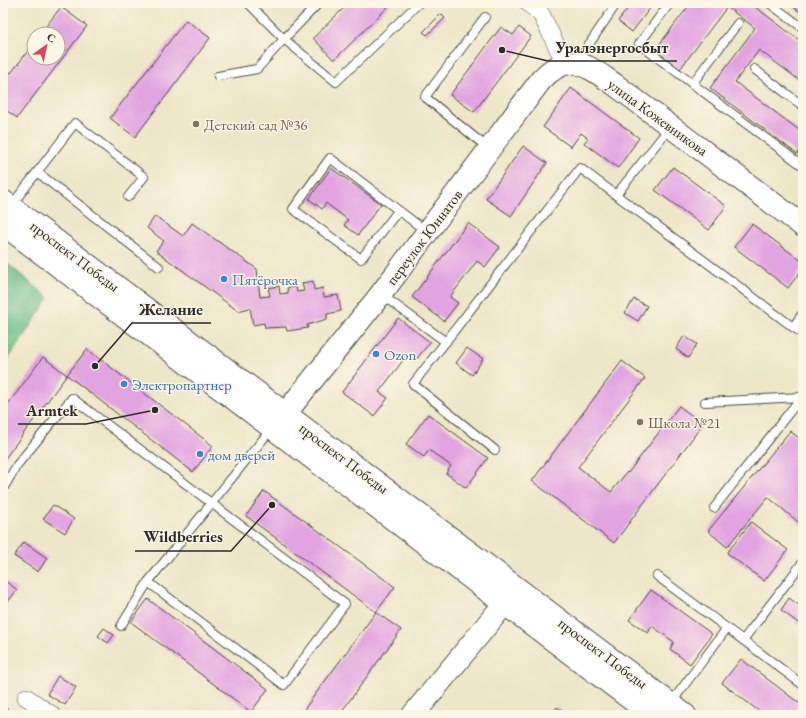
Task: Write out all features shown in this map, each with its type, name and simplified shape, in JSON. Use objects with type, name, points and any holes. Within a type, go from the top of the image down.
[{"type":"main road","name":"улица Кожевникова","points":[[571,63],[587,66],[614,84],[803,226]]},
{"type":"main road","name":"переулок Юннатов","points":[[279,421],[381,294],[541,80],[550,71],[571,63]]},
{"type":"main road","name":"проспект Победы","points":[[5,211],[279,421],[511,595],[678,709]]},
{"type":"main road","name":"проспект Победы","points":[[511,595],[652,715]]},
{"type":"main road","points":[[413,715],[511,595]]},
{"type":"street","points":[[528,3],[541,14],[571,63]]},
{"type":"street","points":[[26,697],[52,715]]},
{"type":"lane","points":[[248,3],[284,39],[336,82],[419,3]]},
{"type":"lane","points":[[218,76],[257,69],[319,3]]},
{"type":"lane","points":[[571,63],[612,7],[617,3]]},
{"type":"lane","points":[[670,3],[639,44],[802,163]]},
{"type":"lane","points":[[769,3],[803,28]]},
{"type":"lane","points":[[485,17],[425,97],[490,150]]},
{"type":"lane","points":[[692,84],[738,23]]},
{"type":"lane","points":[[754,69],[803,106]]},
{"type":"lane","points":[[5,211],[75,123],[144,177],[128,197]]},
{"type":"lane","points":[[616,195],[671,126]]},
{"type":"lane","points":[[398,211],[361,259],[293,209],[330,158],[427,233]]},
{"type":"lane","points":[[495,450],[413,384],[580,168],[803,334]]},
{"type":"lane","points":[[37,172],[159,267]]},
{"type":"lane","points":[[381,294],[446,342]]},
{"type":"lane","points":[[793,327],[803,313]]},
{"type":"lane","points":[[705,402],[802,396]]},
{"type":"lane","points":[[714,508],[802,396]]},
{"type":"lane","points":[[3,489],[17,465],[72,398],[345,604],[284,685],[148,582]]},
{"type":"lane","points":[[121,626],[148,582],[279,421]]},
{"type":"lane","points":[[743,640],[803,562]]},
{"type":"lane","points":[[657,576],[803,685]]},
{"type":"lane","points":[[678,709],[727,628]]},
{"type":"green space","points":[[3,260],[49,298],[3,367]]},
{"type":"building","points":[[349,3],[392,3],[334,60],[313,38]]},
{"type":"building","points":[[632,3],[654,3],[632,32],[618,21]]},
{"type":"building","points":[[691,3],[750,3],[803,43],[803,83],[759,50],[735,82],[803,133],[803,146],[797,154],[710,88],[755,28],[727,7],[680,69],[655,50]]},
{"type":"building","points":[[788,3],[803,3],[803,14]]},
{"type":"building","points":[[61,7],[87,26],[66,54],[66,26],[46,26]]},
{"type":"building","points":[[441,14],[445,18],[427,35],[423,32]]},
{"type":"building","points":[[186,20],[210,38],[135,137],[110,118]]},
{"type":"building","points":[[501,27],[513,35],[519,27],[531,36],[474,112],[450,95]]},
{"type":"building","points":[[26,53],[26,66],[57,66],[17,118],[3,108],[3,67],[11,73]]},
{"type":"building","points":[[571,88],[639,138],[618,168],[584,143],[588,138],[581,133],[571,147],[543,127]]},
{"type":"building","points":[[523,146],[547,163],[511,216],[486,199]]},
{"type":"building","points":[[673,167],[726,206],[709,230],[655,190]]},
{"type":"building","points":[[331,168],[381,204],[358,235],[344,225],[348,220],[326,203],[322,209],[309,199]]},
{"type":"building","points":[[155,216],[183,236],[192,223],[257,269],[260,297],[270,296],[268,288],[279,286],[280,294],[288,293],[287,288],[296,287],[297,292],[304,291],[302,283],[313,281],[314,290],[323,288],[324,297],[338,295],[341,311],[327,314],[327,319],[307,325],[308,328],[287,331],[286,327],[265,328],[264,323],[253,325],[250,308],[238,311],[156,251],[164,241],[147,228]]},
{"type":"building","points":[[468,223],[500,247],[485,267],[477,261],[450,297],[458,303],[444,321],[412,297]]},
{"type":"building","points":[[752,224],[803,262],[803,268],[788,288],[734,247]]},
{"type":"building","points":[[634,299],[647,306],[638,321],[625,313]]},
{"type":"building","points":[[398,318],[430,342],[415,361],[407,355],[379,392],[388,398],[374,416],[342,392]]},
{"type":"building","points":[[684,336],[697,344],[688,358],[676,349]]},
{"type":"building","points":[[467,348],[483,359],[472,375],[456,363]]},
{"type":"building","points":[[87,349],[213,446],[193,472],[67,375]]},
{"type":"building","points":[[43,357],[67,375],[3,461],[3,411]]},
{"type":"building","points":[[622,361],[645,378],[578,467],[611,492],[627,472],[628,473],[679,406],[703,424],[614,543],[532,481]]},
{"type":"building","points":[[428,414],[488,458],[466,488],[446,473],[451,466],[429,450],[424,457],[406,444]]},
{"type":"building","points":[[790,431],[803,441],[803,526],[768,497],[727,547],[708,531]]},
{"type":"building","points":[[264,491],[395,587],[376,612],[246,516]]},
{"type":"building","points":[[53,505],[74,519],[65,533],[43,519]]},
{"type":"building","points":[[751,522],[788,550],[764,581],[727,553]]},
{"type":"building","points":[[24,542],[47,558],[38,572],[14,556]]},
{"type":"building","points":[[3,579],[17,590],[3,608]]},
{"type":"building","points":[[651,590],[712,634],[690,664],[670,649],[674,642],[652,626],[648,633],[629,620]]},
{"type":"building","points":[[789,598],[803,608],[802,626],[781,610]]},
{"type":"building","points":[[148,599],[268,689],[251,712],[131,622]]},
{"type":"building","points":[[376,612],[401,630],[339,715],[300,715]]},
{"type":"building","points":[[104,628],[114,635],[108,643],[98,636]]},
{"type":"building","points":[[741,659],[803,706],[803,715],[764,715],[722,683]]},
{"type":"building","points":[[58,676],[76,687],[65,705],[47,694]]},
{"type":"building","points":[[557,707],[568,715],[550,715]]},
{"type":"building","points":[[6,708],[16,715],[3,715]]},
{"type":"place","name":"Уралэнергосбыт","points":[[502,50]]},
{"type":"place","name":"Детский сад №36","points":[[196,124]]},
{"type":"place","name":"Пятёрочка","points":[[224,279]]},
{"type":"place","name":"Ozon","points":[[376,354]]},
{"type":"place","name":"Желание","points":[[95,366]]},
{"type":"place","name":"Электропартнер","points":[[124,384]]},
{"type":"place","name":"Armtek","points":[[155,410]]},
{"type":"place","name":"Школа №21","points":[[640,422]]},
{"type":"place","name":"дом дверей","points":[[200,454]]},
{"type":"place","name":"Wildberries","points":[[272,505]]}]
